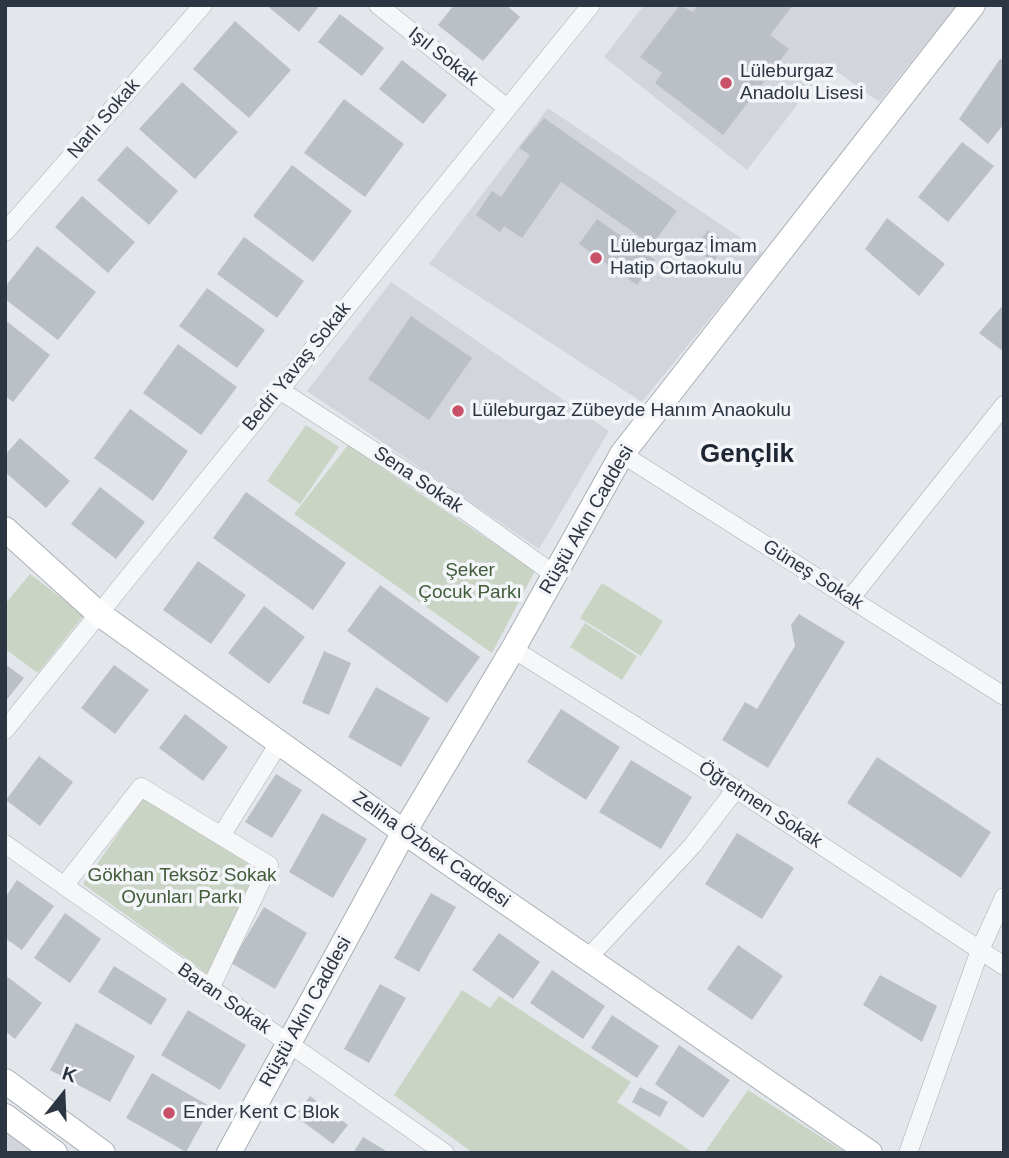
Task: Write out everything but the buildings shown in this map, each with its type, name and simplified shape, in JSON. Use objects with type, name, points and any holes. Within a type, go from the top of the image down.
[{"type":"street","name":"Narlı Sokak","points":[[5,232],[203,5]]},
{"type":"street","name":"Işıl Sokak","points":[[378,5],[507,108]]},
{"type":"street","name":"Rüştü Akın Caddesi","points":[[229,1153],[404,832],[513,649],[622,454],[973,5]]},
{"type":"street","name":"Bedri Yavaş Sokak","points":[[5,730],[584,10]]},
{"type":"street","name":"Sena Sokak","points":[[278,389],[430,487],[555,575]]},
{"type":"street","points":[[850,599],[1004,405]]},
{"type":"street","name":"Güneş Sokak","points":[[622,454],[1004,696]]},
{"type":"street","name":"Zeliha Özbek Caddesi","points":[[5,530],[98,613],[404,832],[870,1153]]},
{"type":"street","name":"Öğretmen Sokak","points":[[513,649],[736,789],[1004,966]]},
{"type":"street","points":[[221,836],[279,743]]},
{"type":"street","points":[[64,886],[141,787],[269,865],[210,989]]},
{"type":"street","points":[[588,958],[692,846],[736,789]]},
{"type":"street","name":"Baran Sokak","points":[[5,844],[445,1153]]},
{"type":"street","points":[[908,1153],[980,950],[1004,897]]},
{"type":"street","points":[[5,1081],[103,1153]]},
{"type":"street","points":[[5,1116],[55,1153]]},
{"type":"shaded area","name":"Lüleburgaz Anadolu Lisesi","points":[[644,5],[957,5],[879,102],[828,65],[747,170],[604,57]]},
{"type":"shaded area","name":"Lüleburgaz İmam Hatip Ortaokulu","points":[[548,108],[763,253],[642,402],[429,264]]},
{"type":"shaded area","name":"Lüleburgaz Zübeyde Hanım Anaokulu","points":[[391,282],[609,431],[539,549],[307,391]]},
{"type":"shaded area","points":[[5,1131],[35,1153],[5,1153]]},
{"type":"green space","points":[[306,425],[339,447],[300,504],[267,481]]},
{"type":"green space","name":"Şeker Çocuk Parkı","points":[[348,445],[535,571],[492,653],[294,514]]},
{"type":"green space","points":[[30,574],[84,615],[38,673],[5,649],[5,604]]},
{"type":"green space","points":[[602,583],[663,621],[641,656],[580,618]]},
{"type":"green space","points":[[585,623],[637,656],[622,680],[570,647]]},
{"type":"green space","name":"Gökhan Teksöz Sokak Oyunları Parkı","points":[[143,798],[257,869],[209,975],[83,884]]},
{"type":"green space","points":[[462,990],[490,1008],[499,996],[631,1082],[617,1102],[694,1153],[473,1153],[394,1095]]},
{"type":"green space","points":[[748,1090],[846,1153],[704,1153]]},
{"type":"place","name":"Lüleburgaz Anadolu Lisesi","points":[[726,83]]},
{"type":"place","name":"Lüleburgaz İmam Hatip Ortaokulu","points":[[596,258]]},
{"type":"place","name":"Lüleburgaz Zübeyde Hanım Anaokulu","points":[[458,411]]},
{"type":"place","name":"Ender Kent C Blok","points":[[169,1113]]},
{"type":"district","name":"Gençlik","points":[[747,455]]}]
